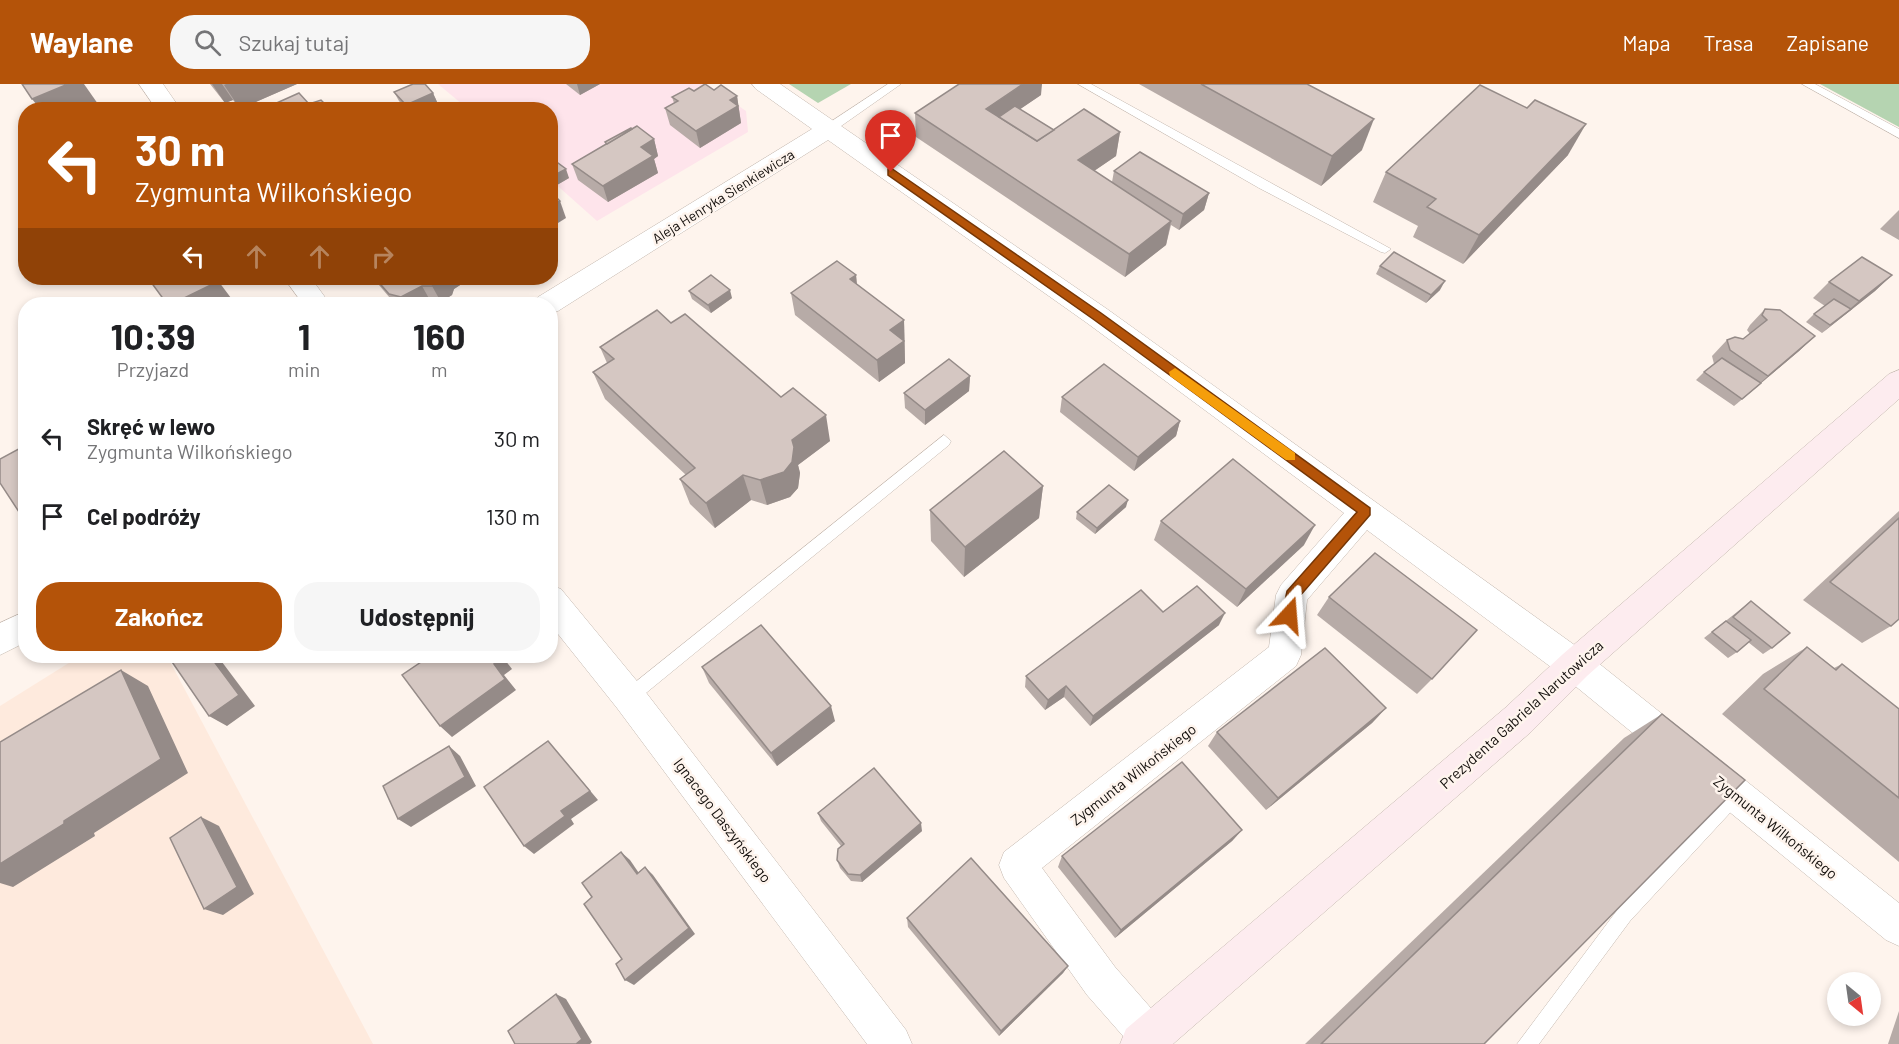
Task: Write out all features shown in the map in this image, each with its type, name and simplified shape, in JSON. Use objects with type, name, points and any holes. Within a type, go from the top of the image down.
[{"type":"street","points":[[151,84],[164,102]]},
{"type":"street","name":"Zygmunta Wilkońskiego","points":[[764,84],[1097,316],[1575,665],[1899,927]]},
{"type":"street","name":"Aleja Henryka Sienkiewicza","points":[[558,298],[830,128]]},
{"type":"street","points":[[302,285],[312,297]]},
{"type":"street","name":"Prezydenta Gabriela Narutowicza","points":[[1145,1040],[1518,720],[1575,665],[1899,382]]},
{"type":"street","name":"Zygmunta Wilkońskiego","points":[[1145,1040],[1017,865],[1284,655],[1292,595],[1365,512]]},
{"type":"street","name":"Ignacego Daszyńskiego","points":[[558,609],[630,697],[892,1044]]},
{"type":"street","points":[[0,640],[18,630]]},
{"type":"lane","name":"Aleja Henryka Sienkiewicza","points":[[830,128],[896,84]]},
{"type":"lane","points":[[1083,84],[1263,185],[1385,249]]},
{"type":"lane","points":[[1807,84],[1899,134]]},
{"type":"lane","points":[[630,697],[944,441]]},
{"type":"lane","points":[[1527,1044],[1624,915],[1735,795]]},
{"type":"shaded area","points":[[438,84],[707,84],[746,111],[748,132],[597,221],[558,186],[558,102],[460,102]]},
{"type":"shaded area","points":[[69,663],[171,663],[373,1044],[0,1044],[0,706]]},
{"type":"green space","points":[[789,84],[851,84],[818,103]]},
{"type":"green space","points":[[1820,84],[1899,84],[1899,127]]},
{"type":"building","points":[[22,84],[68,84],[32,99]]},
{"type":"building","points":[[413,84],[425,84],[433,93],[413,102],[403,102],[394,92]]},
{"type":"building","points":[[705,84],[714,90],[721,85],[737,96],[730,100],[738,106],[696,131],[665,108],[678,101],[672,97],[689,88],[694,91]]},
{"type":"building","points":[[959,84],[1023,84],[986,109],[1037,141],[1084,109],[1120,132],[1078,160],[1171,221],[1129,254],[915,113]]},
{"type":"building","points":[[1201,84],[1307,84],[1374,119],[1332,156]]},
{"type":"building","points":[[1480,85],[1527,108],[1535,100],[1586,124],[1479,235],[1427,207],[1436,199],[1386,172]]},
{"type":"building","points":[[299,93],[307,102],[279,102]]},
{"type":"building","points":[[1015,106],[1054,130],[1037,141],[999,117]]},
{"type":"building","points":[[637,126],[654,139],[641,147],[653,156],[603,186],[572,164]]},
{"type":"building","points":[[631,128],[607,144],[605,142]]},
{"type":"building","points":[[1140,152],[1209,193],[1183,214],[1114,171]]},
{"type":"building","points":[[558,163],[566,169],[558,173]]},
{"type":"building","points":[[1394,252],[1445,281],[1431,295],[1380,266]]},
{"type":"building","points":[[1862,257],[1892,275],[1859,301],[1829,282]]},
{"type":"building","points":[[837,261],[856,275],[850,279],[904,320],[890,330],[904,341],[877,360],[791,293]]},
{"type":"building","points":[[711,275],[730,290],[708,305],[689,291]]},
{"type":"building","points":[[153,285],[211,285],[186,297],[162,297]]},
{"type":"building","points":[[381,285],[434,285],[422,286],[401,297],[389,294]]},
{"type":"building","points":[[1834,299],[1851,309],[1830,325],[1814,314]]},
{"type":"building","points":[[1765,309],[1780,310],[1815,336],[1768,376],[1730,350],[1727,340],[1735,337],[1743,339],[1767,320],[1762,315]]},
{"type":"building","points":[[657,310],[671,323],[685,314],[781,397],[793,388],[826,415],[792,440],[794,447],[792,462],[784,472],[760,480],[743,475],[706,503],[680,479],[695,468],[593,372],[614,359],[600,347]]},
{"type":"building","points":[[1722,358],[1761,383],[1742,399],[1704,372]]},
{"type":"building","points":[[949,359],[970,376],[925,410],[904,393]]},
{"type":"building","points":[[1104,364],[1180,421],[1138,457],[1062,397]]},
{"type":"building","points":[[18,449],[18,510],[0,483],[0,459]]},
{"type":"building","points":[[1004,451],[1043,486],[965,547],[930,510]]},
{"type":"building","points":[[1233,459],[1315,525],[1246,589],[1161,521]]},
{"type":"building","points":[[1109,485],[1128,500],[1097,528],[1077,512]]},
{"type":"building","points":[[1899,518],[1899,619],[1891,626],[1830,582]]},
{"type":"building","points":[[1375,553],[1477,630],[1432,679],[1329,597]]},
{"type":"building","points":[[1197,586],[1225,613],[1093,716],[1066,686],[1048,700],[1026,676],[1141,590],[1163,612]]},
{"type":"building","points":[[1751,601],[1790,633],[1772,648],[1733,617]]},
{"type":"building","points":[[1726,621],[1751,640],[1737,652],[1712,632]]},
{"type":"building","points":[[761,625],[831,706],[771,753],[702,667]]},
{"type":"building","points":[[1807,647],[1836,670],[1842,664],[1899,709],[1899,798],[1764,689]]},
{"type":"building","points":[[1325,648],[1386,708],[1278,798],[1217,732]]},
{"type":"building","points":[[173,663],[215,663],[239,695],[209,716]]},
{"type":"building","points":[[420,663],[495,663],[505,679],[440,726],[402,675]]},
{"type":"building","points":[[121,670],[161,759],[0,864],[0,742]]},
{"type":"building","points":[[1662,714],[1745,780],[1484,1044],[1321,1044]]},
{"type":"building","points":[[548,741],[590,791],[561,811],[565,816],[524,846],[484,787]]},
{"type":"building","points":[[449,746],[465,777],[398,819],[383,786]]},
{"type":"building","points":[[1182,762],[1242,830],[1121,930],[1062,856]]},
{"type":"building","points":[[874,768],[921,823],[860,875],[848,874],[837,860],[838,849],[844,844],[818,813]]},
{"type":"building","points":[[201,817],[237,887],[204,909],[170,838]]},
{"type":"building","points":[[621,852],[637,874],[645,867],[689,928],[625,980],[616,964],[622,959],[584,904],[592,897],[582,883]]},
{"type":"building","points":[[971,858],[1068,966],[1001,1031],[907,918]]},
{"type":"building","points":[[556,994],[582,1039],[576,1044],[515,1044],[508,1031]]},
{"type":"slow traffic","points":[[1175,372],[1290,457]]},
{"type":"route","points":[[891,172],[1097,316],[1365,512],[1292,595],[1289,615]]}]
